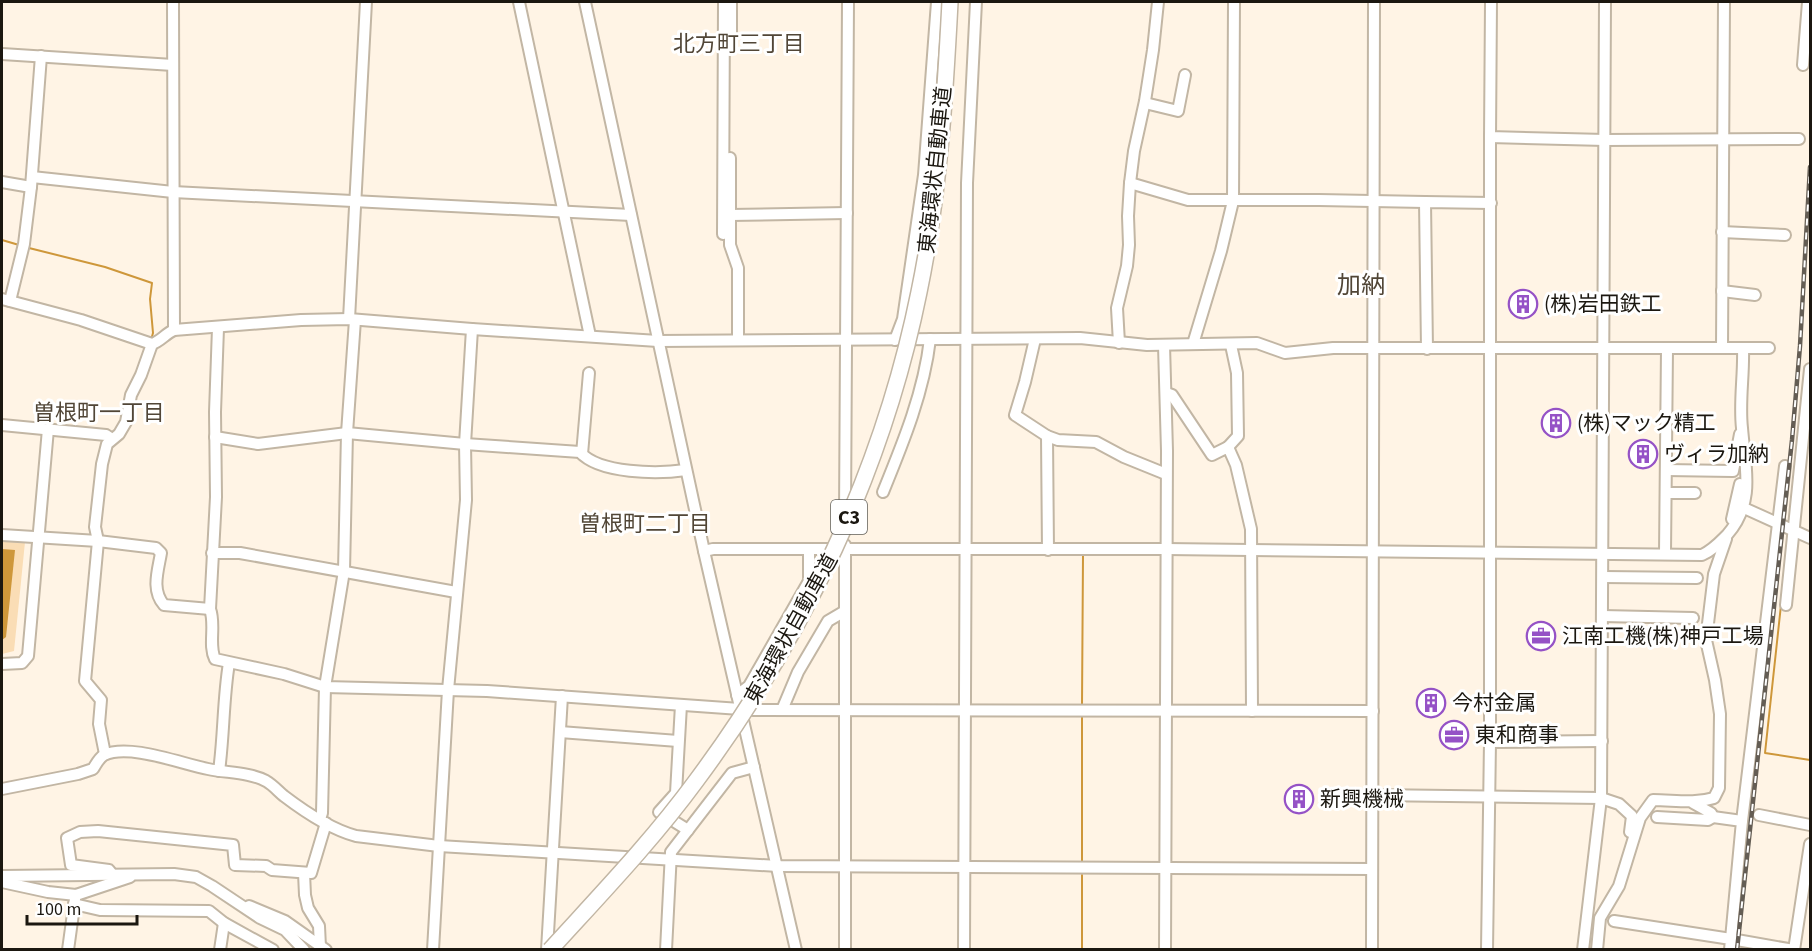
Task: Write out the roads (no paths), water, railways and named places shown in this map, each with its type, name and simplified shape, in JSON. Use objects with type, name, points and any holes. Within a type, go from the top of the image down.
[{"type":"highway","name":"東海環状自動車道","points":[[548,950],[648,840],[695,783],[738,723],[777,663],[837,545],[860,491],[884,426],[903,363],[932,223],[940,152],[950,2]]},
{"type":"street","points":[[173,2],[174,330]]},
{"type":"street","points":[[113,875],[109,870],[71,865],[67,838],[80,832],[98,831],[233,845],[235,865],[266,866],[272,870],[311,873],[323,821],[325,687],[344,571],[347,433],[366,2]]},
{"type":"street","points":[[519,2],[590,336]]},
{"type":"street","points":[[585,2],[704,551],[796,950]]},
{"type":"street","points":[[724,2],[723,234],[730,232]]},
{"type":"street","points":[[731,2],[730,245],[738,268],[738,340]]},
{"type":"street","points":[[845,950],[848,2]]},
{"type":"street","points":[[895,340],[903,319],[924,175],[937,2]]},
{"type":"street","points":[[964,950],[967,183],[976,2]]},
{"type":"street","points":[[1119,343],[1117,308],[1127,266],[1130,183],[1134,151],[1145,103],[1158,2]]},
{"type":"street","points":[[1193,344],[1233,201],[1234,2]]},
{"type":"street","points":[[1372,950],[1374,2]]},
{"type":"street","points":[[1487,950],[1492,349],[1491,2]]},
{"type":"street","points":[[1583,950],[1601,798],[1604,577],[1605,2]]},
{"type":"street","points":[[1722,348],[1724,2]]},
{"type":"street","points":[[1803,65],[1808,2]]},
{"type":"street","points":[[2,54],[173,65]]},
{"type":"street","points":[[41,56],[32,182],[24,244],[6,300],[81,320],[152,344],[174,330],[301,320],[352,320],[658,341],[1080,338],[1146,345],[1257,343],[1285,353],[1334,348],[1769,348]]},
{"type":"street","points":[[1145,103],[1178,111],[1185,75]]},
{"type":"street","points":[[1490,137],[1605,140],[1798,139]]},
{"type":"street","points":[[2,182],[631,215]]},
{"type":"street","points":[[1130,183],[1188,200],[1491,203]]},
{"type":"street","points":[[1425,202],[1427,349]]},
{"type":"street","points":[[730,215],[847,213]]},
{"type":"street","points":[[1722,232],[1785,235]]},
{"type":"street","points":[[1722,291],[1755,295]]},
{"type":"street","points":[[218,328],[216,496],[210,609],[213,623],[212,654],[215,659],[284,674],[325,687],[487,691],[740,709],[1373,711]]},
{"type":"street","points":[[433,950],[448,690],[466,500],[465,444],[472,329]]},
{"type":"street","points":[[883,492],[906,433],[927,362],[930,339]]},
{"type":"street","points":[[1035,339],[1015,414],[1047,436],[1058,440],[1096,442],[1124,457],[1166,474]]},
{"type":"street","points":[[105,754],[99,724],[101,700],[84,681],[98,541],[95,527],[102,464],[107,444],[119,434],[126,422],[131,395],[152,344]]},
{"type":"street","points":[[1164,345],[1166,393],[1165,950]]},
{"type":"street","points":[[1166,393],[1172,395],[1212,455],[1228,447],[1238,436],[1237,373],[1231,345]]},
{"type":"street","points":[[704,551],[713,549],[1166,549],[1702,555],[1710,552],[1726,535],[1744,508],[1747,486],[1742,428],[1743,348]]},
{"type":"street","points":[[1665,554],[1667,349]]},
{"type":"street","points":[[1786,605],[1793,530],[1808,433],[1810,369]]},
{"type":"street","points":[[582,454],[589,373]]},
{"type":"street","points":[[2,425],[106,435],[112,439]]},
{"type":"street","points":[[1666,470],[1733,471],[1742,428]]},
{"type":"street","points":[[2,664],[22,663],[28,656],[48,429]]},
{"type":"street","points":[[215,437],[258,444],[347,433],[580,452],[587,461],[647,473],[686,470]]},
{"type":"street","points":[[1047,436],[1048,550]]},
{"type":"street","points":[[1228,447],[1236,465],[1251,529],[1252,711]]},
{"type":"street","points":[[1597,950],[1600,918],[1618,886],[1640,818],[1653,800],[1699,802],[1714,798],[1719,788],[1720,714],[1706,640],[1714,574],[1734,513],[1746,461]]},
{"type":"street","points":[[1731,944],[1742,820],[1785,466]]},
{"type":"street","points":[[1666,493],[1695,493]]},
{"type":"street","points":[[1744,508],[1810,538]]},
{"type":"street","points":[[2,535],[98,541],[156,548],[161,553],[156,582],[158,598],[164,605],[210,609]]},
{"type":"street","points":[[737,695],[749,686],[809,581],[809,550]]},
{"type":"street","points":[[212,553],[240,553],[456,592]]},
{"type":"street","points":[[1604,577],[1697,578]]},
{"type":"street","points":[[782,710],[798,672],[828,621],[845,611]]},
{"type":"street","points":[[1603,616],[1693,618]]},
{"type":"street","points":[[219,771],[225,731],[224,704],[229,663]]},
{"type":"street","points":[[548,950],[562,696]]},
{"type":"street","points":[[681,705],[676,793],[659,812],[688,830]]},
{"type":"street","points":[[560,732],[678,741]]},
{"type":"street","points":[[1490,742],[1602,741]]},
{"type":"street","points":[[2,789],[93,769],[105,754],[144,753],[219,771],[255,776],[269,783],[283,795],[337,830],[356,836],[439,846],[778,866],[1372,869]]},
{"type":"street","points":[[666,950],[671,852],[732,773],[754,767]]},
{"type":"street","points":[[1372,795],[1601,798],[1619,804],[1632,816],[1627,855]]},
{"type":"street","points":[[1690,801],[1711,813],[1713,817]]},
{"type":"street","points":[[1760,815],[1810,825]]},
{"type":"street","points":[[1657,817],[1708,820],[1713,817],[1742,820]]},
{"type":"street","points":[[1614,921],[1731,944],[1794,950],[1806,903],[1810,844]]},
{"type":"street","points":[[304,873],[305,895],[319,926],[322,948]]},
{"type":"street","points":[[75,900],[136,874]]},
{"type":"street","points":[[2,876],[174,874],[196,877],[260,918],[285,930],[304,950]]},
{"type":"street","points":[[2,882],[48,892],[100,910],[209,911],[224,923],[273,950]]},
{"type":"street","points":[[68,950],[75,900]]},
{"type":"street","points":[[240,904],[285,921],[322,948]]},
{"type":"street","points":[[220,950],[224,923]]},
{"type":"street","points":[[285,930],[285,938],[294,950]]},
{"type":"waterway","points":[[2,240],[19,245]]},
{"type":"waterway","points":[[29,248],[105,267],[152,283],[150,299],[153,333],[151,340]]},
{"type":"waterway","points":[[1082,704],[1083,555]]},
{"type":"waterway","points":[[1781,605],[1765,753],[1810,760]]},
{"type":"waterway","points":[[1082,717],[1082,863]]},
{"type":"waterway","points":[[1082,875],[1082,950]]},
{"type":"railway","points":[[1737,950],[1792,440],[1810,167]]},
{"type":"place","name":"(株)岩田鉄工","points":[[1523,304]]},
{"type":"place","name":"(株)マック精工","points":[[1556,423]]},
{"type":"place","name":"ヴィラ加納","points":[[1643,454]]},
{"type":"place","name":"江南工機(株)神戸工場","points":[[1541,636]]},
{"type":"place","name":"今村金属","points":[[1431,703]]},
{"type":"place","name":"東和商事","points":[[1454,735]]},
{"type":"place","name":"新興機械","points":[[1299,799]]},
{"type":"district","name":"北方町三丁目","points":[[739,43]]},
{"type":"district","name":"加納","points":[[1361,285]]},
{"type":"district","name":"曽根町一丁目","points":[[99,412]]},
{"type":"district","name":"曽根町二丁目","points":[[645,523]]}]
